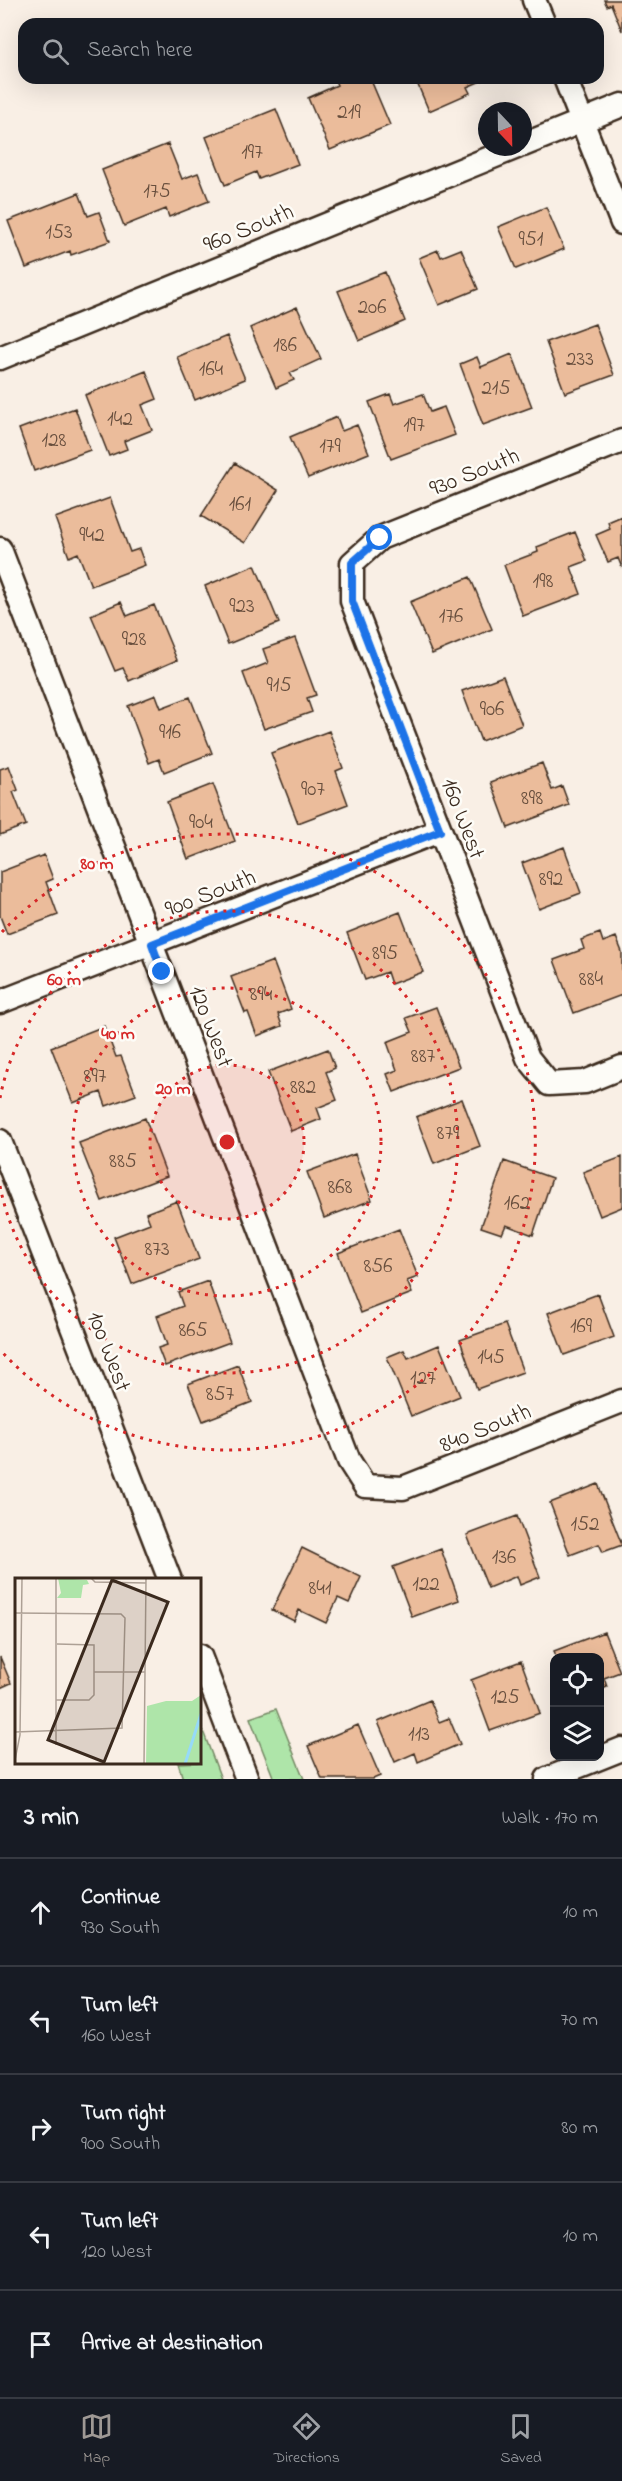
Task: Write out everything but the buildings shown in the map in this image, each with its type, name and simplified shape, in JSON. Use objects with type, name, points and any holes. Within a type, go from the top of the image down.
[{"type":"street","points":[[534,0],[542,18]]},
{"type":"street","points":[[567,84],[622,223]]},
{"type":"street","points":[[532,141],[622,105]]},
{"type":"street","name":"960 South","points":[[0,358],[495,156]]},
{"type":"street","name":"930 South","points":[[352,563],[380,538],[622,441]]},
{"type":"street","name":"120 West","points":[[0,549],[349,1461],[364,1486]]},
{"type":"street","name":"160 West","points":[[352,563],[352,601],[528,1058],[549,1084],[585,1082],[622,1067]]},
{"type":"street","name":"900 South","points":[[0,1002],[440,831]]},
{"type":"street","name":"100 West","points":[[0,1141],[169,1578]]},
{"type":"street","name":"840 South","points":[[364,1486],[403,1488],[622,1401]]},
{"type":"street","points":[[201,1659],[247,1779]]},
{"type":"street","points":[[547,1779],[622,1749]]},
{"type":"green space","points":[[276,1709],[304,1779],[274,1779],[250,1718]]},
{"type":"green space","points":[[201,1726],[221,1779],[183,1779],[178,1764],[201,1764]]},
{"type":"route","points":[[162,972],[152,944],[440,831],[352,601],[352,563],[380,538]]}]
